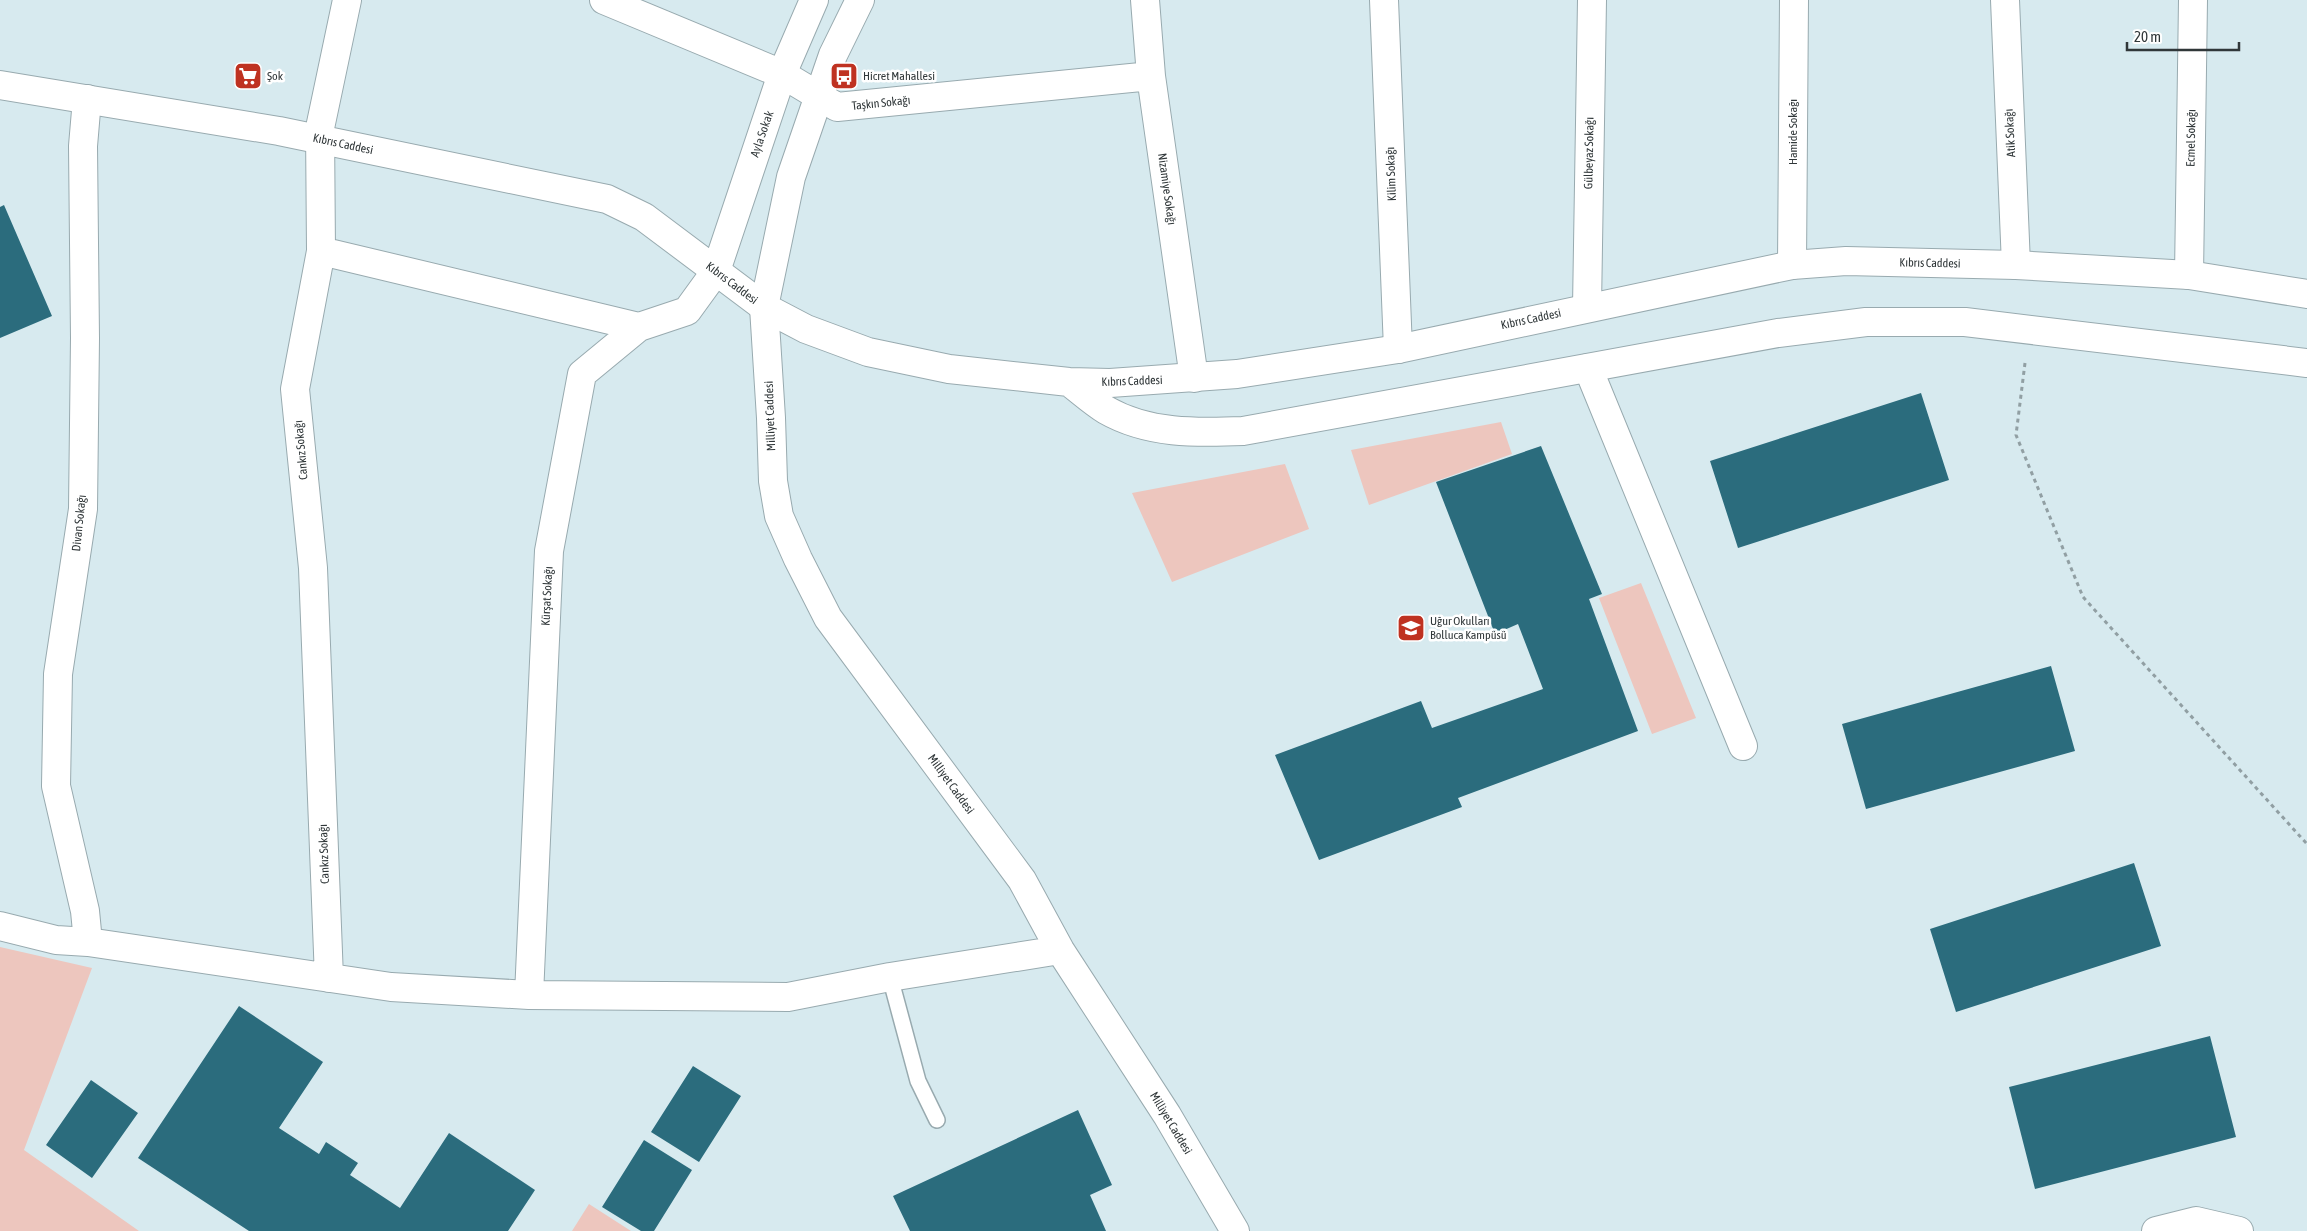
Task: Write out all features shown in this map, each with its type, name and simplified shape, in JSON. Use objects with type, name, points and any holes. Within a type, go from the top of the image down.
[{"type":"street","name":"Cankız Sokağı","points":[[329,978],[313,568],[295,389],[321,251],[320,128],[346,0]]},
{"type":"street","name":"Taşkın Sokağı","points":[[604,0],[782,74],[837,107],[1151,76]]},
{"type":"street","name":"Ayla Sokak","points":[[716,271],[782,74],[814,0]]},
{"type":"street","name":"Milliyet Caddesi","points":[[860,0],[833,55],[791,177],[764,307],[773,481],[779,516],[828,618],[1022,880],[1060,950],[1167,1115],[1235,1231]]},
{"type":"street","name":"Nizamiye Sokağı","points":[[1145,0],[1151,76],[1194,378]]},
{"type":"street","name":"Kilim Sokağı","points":[[1384,0],[1398,349]]},
{"type":"street","name":"Gülbeyaz Sokağı","points":[[1587,307],[1592,0]]},
{"type":"street","name":"Hamide Sokağı","points":[[1792,265],[1794,0]]},
{"type":"street","name":"Atik Sokağı","points":[[2004,0],[2016,265]]},
{"type":"street","name":"Ecmel Sokağı","points":[[2189,276],[2192,0]]},
{"type":"street","name":"Kıbrıs Caddesi","points":[[0,85],[320,139],[607,199],[644,217],[764,307],[806,329],[868,352],[949,369],[1069,382],[1110,383],[1236,374],[1398,349],[1587,307],[1792,265],[1846,261],[2016,265],[2189,276],[2307,294]]},
{"type":"street","name":"Divan Sokağı","points":[[86,99],[83,146],[85,338],[83,509],[58,674],[56,786],[85,911],[88,942]]},
{"type":"street","points":[[321,251],[639,327]]},
{"type":"street","name":"Kürşat Sokağı","points":[[529,995],[549,552],[582,374],[639,327],[687,311],[716,271]]},
{"type":"street","points":[[1069,382],[1106,410],[1146,427],[1196,433],[1243,431],[1271,427],[1778,334],[1866,322],[1965,322],[2029,328],[2307,363]]},
{"type":"street","points":[[1588,368],[1743,746]]},
{"type":"street","points":[[0,926],[56,940],[88,942],[391,987],[529,995],[788,997],[890,977],[1060,950]]},
{"type":"street","points":[[2156,1231],[2196,1221],[2239,1231]]},
{"type":"lane","points":[[890,977],[918,1081],[937,1120]]},
{"type":"path","points":[[2029,328],[2016,435],[2083,597],[2307,844]]},
{"type":"shaded area","points":[[1501,422],[1512,454],[1369,505],[1351,450]]},
{"type":"shaded area","points":[[1285,464],[1309,529],[1172,582],[1132,493]]},
{"type":"shaded area","points":[[1641,583],[1696,718],[1652,734],[1599,598]]},
{"type":"shaded area","points":[[0,947],[92,968],[24,1150],[139,1231],[0,1231]]},
{"type":"shaded area","points":[[589,1204],[631,1231],[572,1231]]},
{"type":"building","points":[[4,205],[52,316],[0,338],[0,207]]},
{"type":"building","points":[[1921,393],[1949,480],[1738,548],[1710,461]]},
{"type":"building","points":[[1541,446],[1602,594],[1589,599],[1638,731],[1458,798],[1462,807],[1319,860],[1275,755],[1421,701],[1432,728],[1543,689],[1518,624],[1495,634],[1436,482]]},
{"type":"building","points":[[2051,666],[2075,751],[1866,809],[1842,724]]},
{"type":"building","points":[[2134,863],[2161,946],[1956,1012],[1930,929]]},
{"type":"building","points":[[239,1006],[323,1062],[279,1128],[319,1154],[326,1142],[358,1163],[350,1175],[400,1208],[449,1133],[535,1190],[508,1231],[249,1231],[138,1158]]},
{"type":"building","points":[[2210,1036],[2236,1137],[2035,1189],[2009,1087]]},
{"type":"building","points":[[693,1066],[741,1096],[699,1162],[651,1132]]},
{"type":"building","points":[[91,1080],[138,1113],[92,1178],[46,1145]]},
{"type":"building","points":[[1078,1110],[1112,1185],[1090,1195],[1106,1231],[910,1231],[893,1196]]},
{"type":"building","points":[[644,1140],[692,1170],[654,1231],[641,1231],[602,1207]]},
{"type":"place","name":"Şok","points":[[248,76]]},
{"type":"place","name":"Hicret Mahallesi","points":[[844,76]]},
{"type":"place","name":"Uğur Okulları Bolluca Kampüsü","points":[[1411,628]]}]
